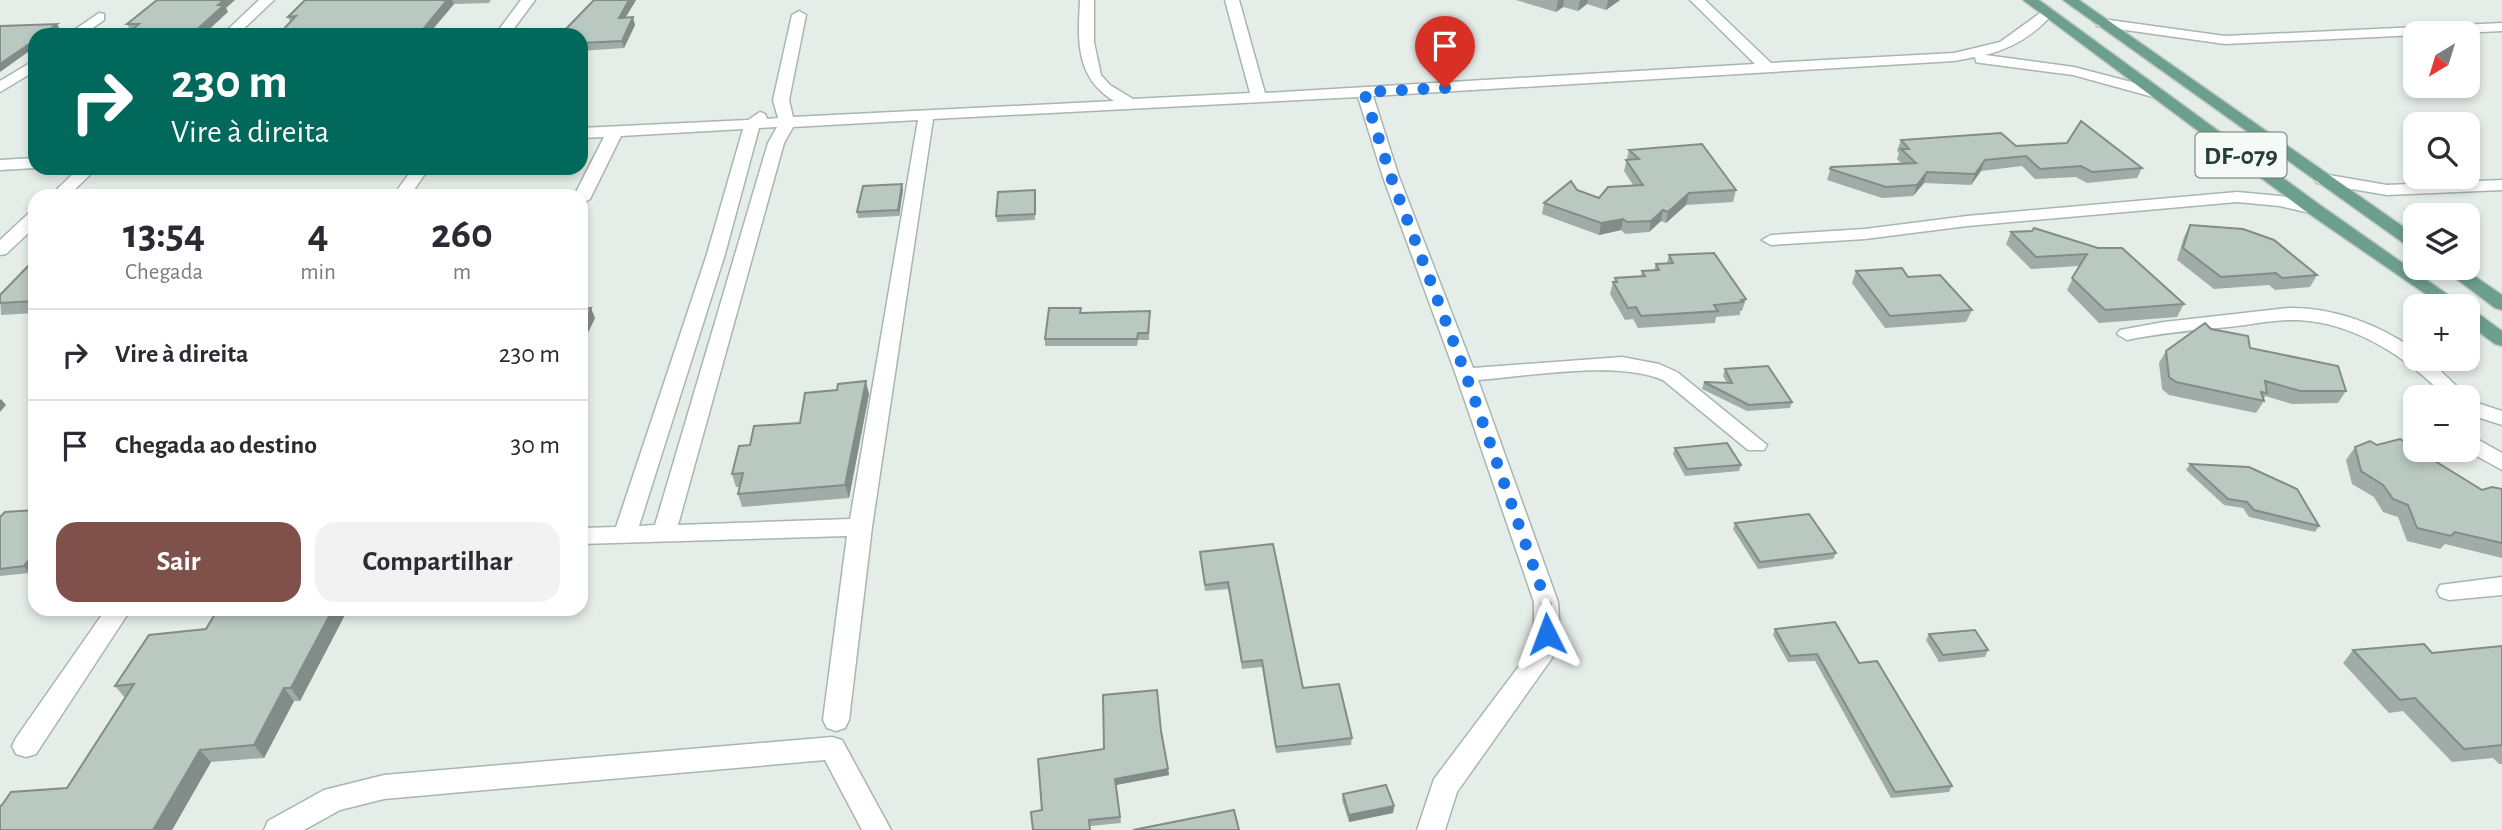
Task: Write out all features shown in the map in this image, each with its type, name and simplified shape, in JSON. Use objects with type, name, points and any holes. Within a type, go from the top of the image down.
[{"type":"main road","name":"DF-079","points":[[2030,0],[2314,209],[2438,294]]},
{"type":"main road","name":"DF-079","points":[[2070,0],[2403,234]]},
{"type":"main road","points":[[2468,280],[2502,304]]},
{"type":"main road","points":[[2480,324],[2502,340]]},
{"type":"street","points":[[237,28],[267,0]]},
{"type":"street","points":[[507,28],[528,0]]},
{"type":"street","points":[[1087,0],[1086,23],[1093,74],[1106,89],[1130,104]]},
{"type":"street","points":[[1233,0],[1259,97]]},
{"type":"street","points":[[1697,0],[1768,69]]},
{"type":"street","points":[[588,133],[1364,92],[1954,57],[2003,48],[2024,35],[2047,12]]},
{"type":"street","points":[[664,534],[776,143],[787,123],[781,100],[799,15]]},
{"type":"street","points":[[84,28],[99,17]]},
{"type":"street","points":[[2102,23],[2225,40],[2502,27]]},
{"type":"street","points":[[1954,57],[2043,66],[2153,92]]},
{"type":"street","points":[[0,88],[28,69]]},
{"type":"street","points":[[1364,92],[1391,177],[1466,375],[1546,602],[1547,634],[1539,658],[1444,787],[1432,830]]},
{"type":"street","points":[[625,533],[716,254],[752,124],[781,100]]},
{"type":"street","points":[[836,720],[860,527],[926,116]]},
{"type":"street","points":[[586,189],[615,131]]},
{"type":"street","points":[[0,165],[28,163]]},
{"type":"street","points":[[2238,197],[2258,186],[2262,178],[2259,169]]},
{"type":"street","points":[[66,189],[81,175]]},
{"type":"street","points":[[2323,179],[2388,190],[2502,185]]},
{"type":"street","points":[[2372,212],[2388,190]]},
{"type":"street","points":[[1771,240],[1865,234],[1967,221],[2238,197],[2280,201],[2314,209]]},
{"type":"street","points":[[0,250],[28,224]]},
{"type":"street","points":[[716,254],[746,253]]},
{"type":"street","points":[[2127,334],[2157,328],[2294,314],[2321,317],[2389,340],[2443,385]]},
{"type":"street","points":[[691,328],[724,326]]},
{"type":"street","points":[[1466,375],[1622,363],[1644,365],[1670,376],[1756,445]]},
{"type":"street","points":[[2480,411],[2502,418]]},
{"type":"street","points":[[663,417],[698,415]]},
{"type":"street","points":[[2480,449],[2502,463]]},
{"type":"street","points":[[588,536],[860,527]]},
{"type":"street","points":[[2449,591],[2502,586]]},
{"type":"street","points":[[26,746],[114,616]]},
{"type":"street","points":[[278,830],[334,799],[384,787],[832,748],[877,830]]},
{"type":"building","points":[[157,0],[224,0],[218,5],[224,5],[199,28],[134,28],[139,24],[127,24]]},
{"type":"building","points":[[305,0],[447,0],[424,28],[285,28],[296,16],[288,17]]},
{"type":"building","points":[[594,0],[629,0],[619,18],[633,17],[622,41],[588,43],[588,28],[567,28]]},
{"type":"building","points":[[57,24],[51,28],[28,28],[28,45],[0,64],[0,26]]},
{"type":"building","points":[[2081,121],[2142,168],[2092,172],[2081,166],[2040,169],[2026,156],[1985,160],[1975,174],[1927,172],[1917,185],[1886,187],[1830,169],[1916,163],[1901,149],[1909,149],[1901,140],[2001,133],[2016,146],[2067,143]]},
{"type":"building","points":[[1702,144],[1736,190],[1689,193],[1668,212],[1663,210],[1651,221],[1627,222],[1623,219],[1601,223],[1544,203],[1571,181],[1577,190],[1599,198],[1608,187],[1643,185],[1626,160],[1639,159],[1629,150]]},
{"type":"building","points":[[902,184],[898,210],[857,212],[863,186]]},
{"type":"building","points":[[1035,190],[1035,214],[996,216],[998,192]]},
{"type":"building","points":[[2190,225],[2243,229],[2274,240],[2317,275],[2282,278],[2276,273],[2221,277],[2183,248]]},
{"type":"building","points":[[2034,228],[2098,248],[2122,248],[2184,304],[2105,310],[2072,278],[2087,254],[2036,257],[2011,232],[2032,231]]},
{"type":"building","points":[[1714,253],[1746,299],[1741,300],[1743,302],[1714,305],[1718,311],[1641,316],[1636,307],[1628,308],[1613,282],[1617,282],[1615,278],[1645,276],[1642,271],[1659,270],[1656,264],[1673,263],[1669,255]]},
{"type":"building","points":[[28,266],[28,301],[0,303],[0,295]]},
{"type":"building","points":[[1902,268],[1908,277],[1940,275],[1972,310],[1890,316],[1856,271]]},
{"type":"building","points":[[1049,308],[1081,308],[1080,313],[1150,311],[1148,333],[1138,333],[1137,339],[1045,339]]},
{"type":"building","points":[[2205,323],[2211,329],[2248,336],[2250,348],[2338,366],[2346,391],[2300,391],[2265,381],[2267,393],[2261,392],[2264,401],[2176,382],[2169,377],[2166,351]]},
{"type":"building","points":[[1768,366],[1792,402],[1749,405],[1704,382],[1732,383],[1725,369]]},
{"type":"building","points":[[866,381],[845,485],[738,494],[743,473],[732,474],[739,446],[750,445],[754,426],[800,423],[805,393],[837,390],[838,384]]},
{"type":"building","points":[[2400,439],[2403,441],[2403,462],[2436,462],[2482,490],[2492,487],[2502,489],[2502,543],[2455,532],[2451,536],[2417,528],[2408,505],[2393,499],[2383,485],[2361,471],[2355,447],[2370,441],[2377,445]]},
{"type":"building","points":[[1727,443],[1741,465],[1687,469],[1675,448]]},
{"type":"building","points":[[2190,464],[2249,467],[2297,489],[2319,526],[2254,510],[2247,502],[2228,499]]},
{"type":"building","points":[[28,510],[28,561],[24,566],[0,569],[0,517],[5,512]]},
{"type":"building","points":[[1809,514],[1836,553],[1760,562],[1735,523]]},
{"type":"building","points":[[1273,544],[1303,688],[1339,684],[1352,738],[1276,747],[1262,660],[1242,662],[1228,582],[1205,585],[1200,552]]},
{"type":"building","points":[[214,616],[329,616],[291,688],[284,688],[254,745],[200,750],[153,830],[0,830],[0,806],[11,792],[67,788],[134,684],[115,686],[149,635],[206,629]]},
{"type":"building","points":[[1835,622],[1859,663],[1877,661],[1952,786],[1895,792],[1817,654],[1790,656],[1775,629]]},
{"type":"building","points":[[1975,630],[1988,650],[1943,655],[1929,634]]},
{"type":"building","points":[[2424,644],[2432,653],[2502,646],[2502,745],[2464,749],[2415,698],[2400,700],[2353,650]]},
{"type":"building","points":[[1157,690],[1168,769],[1115,779],[1120,817],[1089,820],[1090,830],[1033,830],[1031,812],[1042,810],[1038,759],[1104,749],[1103,695]]},
{"type":"building","points":[[1386,785],[1394,806],[1349,815],[1343,794]]},
{"type":"building","points":[[1234,810],[1239,830],[1133,830]]},
{"type":"route","points":[[1445,88],[1364,92],[1391,177],[1466,375],[1546,602],[1547,634]]}]
